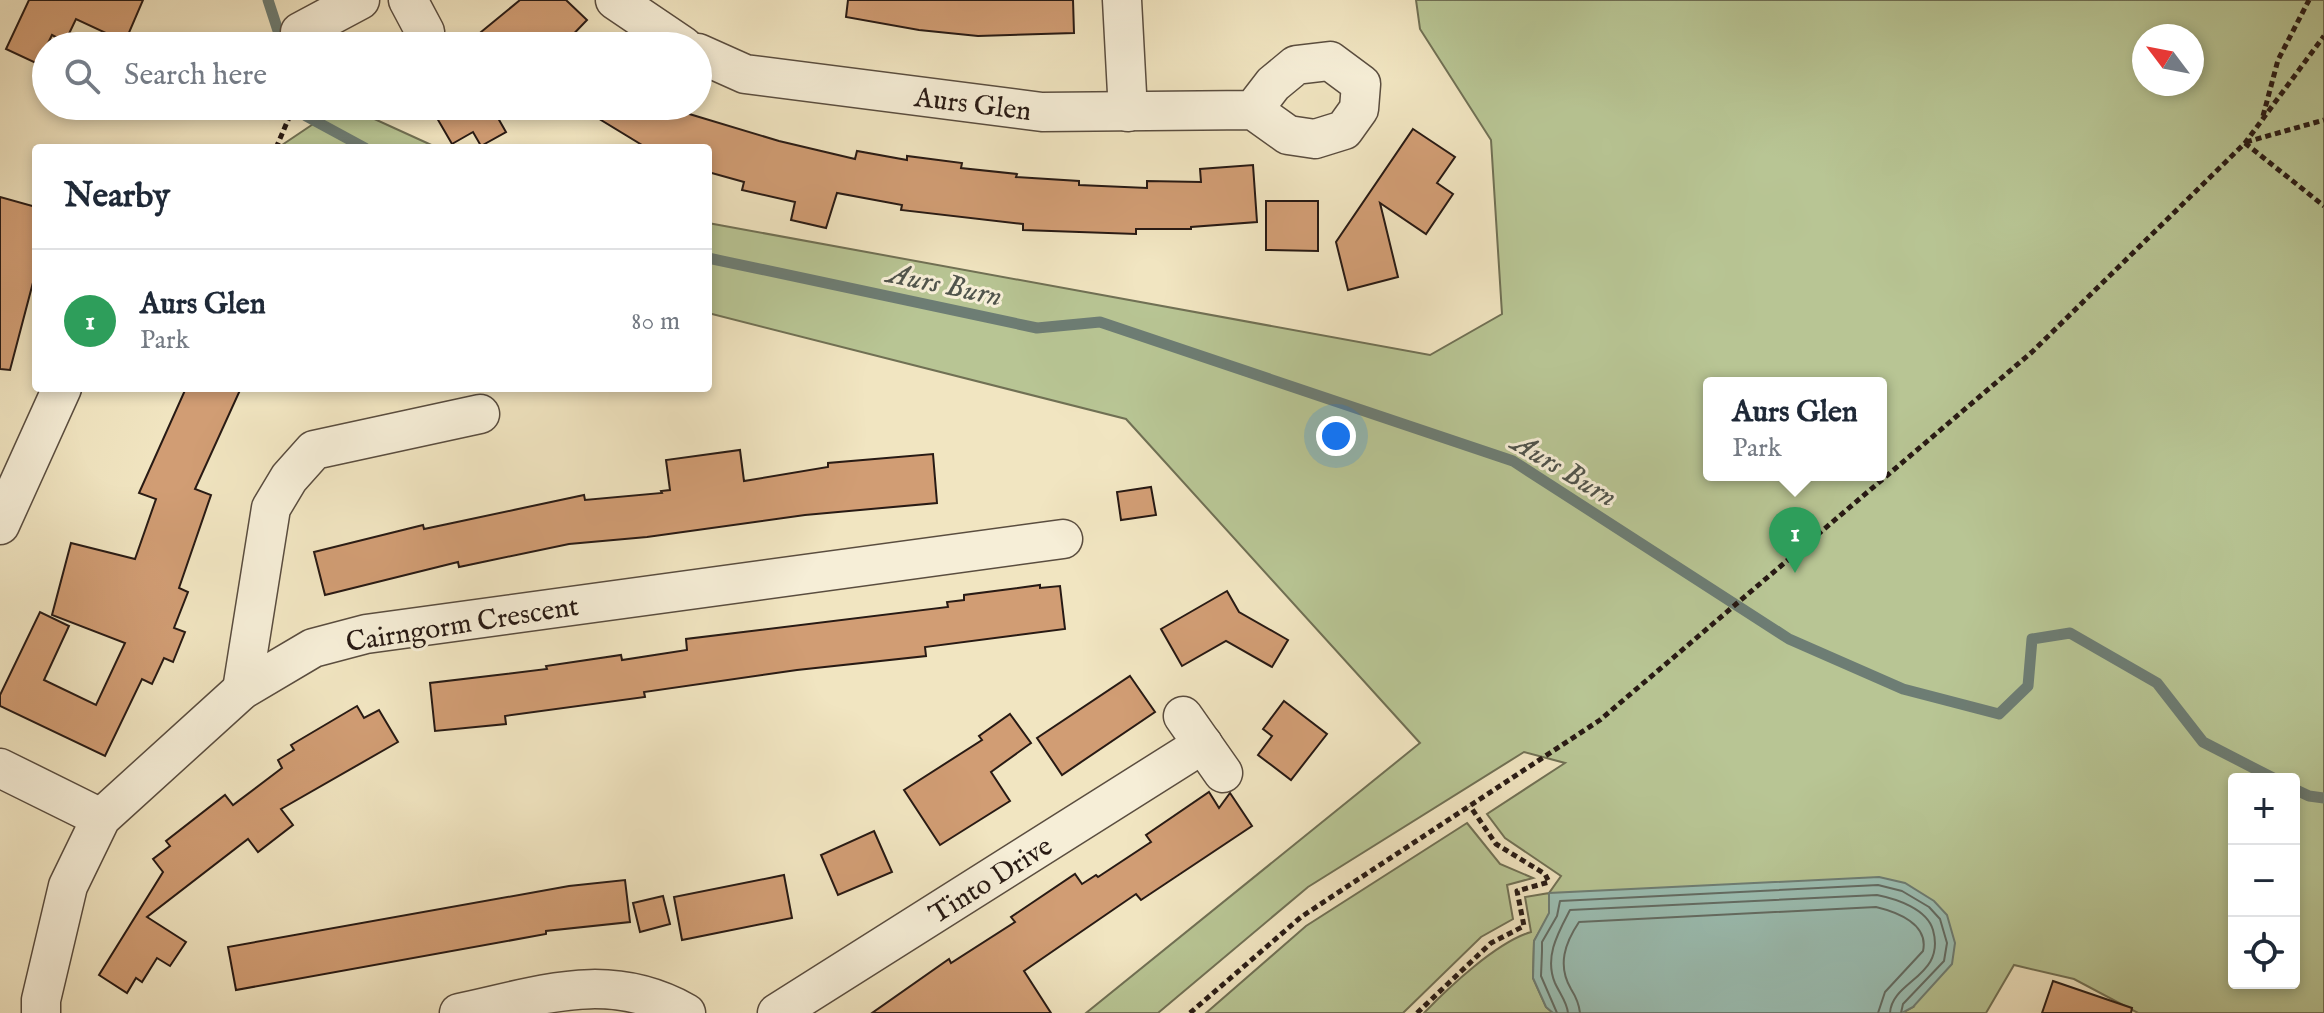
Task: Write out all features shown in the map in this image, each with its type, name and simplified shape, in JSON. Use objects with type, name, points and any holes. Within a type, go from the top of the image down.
[{"type":"street","points":[[300,32],[360,0]]},
{"type":"street","points":[[615,0],[662,32]]},
{"type":"street","points":[[1122,0],[1128,112]]},
{"type":"street","name":"Aurs Glen","points":[[712,59],[745,74],[1042,112],[1253,110]]},
{"type":"street","points":[[0,525],[60,392]]},
{"type":"street","points":[[242,690],[271,508],[289,478],[314,450],[480,414]]},
{"type":"street","name":"Cairngorm Crescent","points":[[41,1013],[41,1000],[68,886],[101,818],[242,690],[313,648],[366,634],[990,540],[1063,539]]},
{"type":"street","name":"Tinto Drive","points":[[777,1013],[1203,744]]},
{"type":"street","points":[[0,768],[101,818]]},
{"type":"street","points":[[459,1013],[584,987],[629,991],[665,1001],[686,1013]]},
{"type":"path","points":[[2261,121],[2278,60],[2309,0]]},
{"type":"path","points":[[1887,476],[2032,352],[2245,143],[2324,36]]},
{"type":"path","points":[[278,144],[288,120]]},
{"type":"path","points":[[2245,143],[2324,120]]},
{"type":"path","points":[[2245,143],[2324,206]]},
{"type":"path","points":[[1190,1013],[1301,917],[1600,720],[1881,481]]},
{"type":"path","points":[[1417,1013],[1491,943],[1524,926],[1517,891],[1549,882],[1545,874],[1496,844],[1470,806]]},
{"type":"green space","points":[[1416,0],[2324,0],[2324,1013],[2138,1013],[2074,979],[2014,965],[1986,1013],[1902,1013],[1913,1007],[1549,894],[1550,913],[1534,941],[1533,978],[1546,1007],[1553,1013],[1424,1013],[1489,955],[1531,932],[1525,897],[1549,893],[1561,876],[1505,838],[1487,814],[1565,763],[1524,752],[1308,887],[1158,1013],[1086,1013],[1420,743],[1126,419],[712,314],[712,224],[1430,355],[1502,314],[1491,140],[1420,29]]},
{"type":"green space","points":[[319,120],[377,120],[429,144],[283,144]]},
{"type":"green space","points":[[1467,823],[1500,864],[1533,878],[1507,885],[1513,919],[1481,937],[1403,1013],[1206,1013],[1306,926]]},
{"type":"water","points":[[1879,877],[1905,883],[1934,901],[1947,915],[1955,943],[1952,964],[1913,1007],[1902,1013],[1553,1013],[1546,1007],[1533,978],[1534,941],[1549,913],[1549,893]]},
{"type":"building","points":[[29,0],[143,0],[129,32],[104,32],[76,19],[70,32],[32,32],[32,61],[6,49]]},
{"type":"building","points":[[520,0],[566,0],[587,20],[575,32],[481,32]]},
{"type":"building","points":[[848,0],[1073,0],[1074,33],[978,36],[919,30],[846,17]]},
{"type":"building","points":[[438,120],[499,120],[506,132],[480,144],[473,132],[452,144]]},
{"type":"building","points":[[601,120],[709,120],[855,159],[857,151],[907,160],[907,156],[962,163],[961,168],[1017,174],[1016,177],[1079,181],[1079,185],[1147,188],[1147,181],[1201,182],[1200,169],[1253,165],[1257,222],[1191,229],[1136,229],[1136,234],[1023,230],[1023,224],[901,210],[902,205],[837,193],[826,228],[791,220],[795,202],[742,190],[744,182],[712,173],[712,144],[640,144]]},
{"type":"building","points":[[1413,129],[1455,157],[1437,183],[1453,194],[1426,234],[1380,203],[1398,277],[1348,290],[1336,242]]},
{"type":"building","points":[[0,197],[32,206],[32,286],[10,370],[0,369]]},
{"type":"building","points":[[1266,201],[1318,201],[1318,251],[1266,250]]},
{"type":"building","points":[[184,392],[239,392],[195,489],[211,495],[179,588],[188,592],[174,628],[185,632],[173,662],[164,658],[152,684],[142,679],[105,756],[0,706],[0,695],[40,612],[69,626],[44,680],[96,705],[125,643],[52,615],[71,543],[135,559],[156,499],[139,493]]},
{"type":"building","points":[[740,450],[744,481],[828,467],[828,463],[933,454],[937,503],[805,515],[647,537],[569,544],[459,567],[458,562],[325,595],[314,552],[423,525],[424,529],[584,495],[585,500],[662,493],[670,490],[666,460]]},
{"type":"building","points":[[1151,487],[1156,515],[1121,520],[1117,492]]},
{"type":"building","points":[[1040,585],[1040,588],[1060,586],[1065,629],[925,647],[926,656],[797,670],[644,692],[645,697],[505,716],[506,724],[435,731],[430,683],[547,669],[546,666],[621,655],[622,660],[687,650],[686,639],[948,607],[947,602],[964,600],[964,595]]},
{"type":"building","points":[[1227,591],[1239,612],[1288,640],[1272,667],[1226,641],[1182,666],[1161,629]]},
{"type":"building","points":[[1130,676],[1155,712],[1062,775],[1037,738]]},
{"type":"building","points":[[1284,701],[1327,734],[1291,780],[1258,755],[1272,736],[1263,729]]},
{"type":"building","points":[[357,706],[364,718],[379,710],[398,742],[281,809],[293,825],[258,852],[248,839],[147,917],[186,942],[170,966],[157,958],[142,982],[136,978],[127,993],[99,975],[163,872],[153,859],[170,846],[166,841],[225,795],[233,805],[282,768],[278,760],[294,750],[291,745]]},
{"type":"building","points":[[1010,714],[1031,743],[991,772],[1010,801],[940,845],[904,790],[982,740],[979,736]]},
{"type":"building","points":[[1209,792],[1219,808],[1230,793],[1252,826],[1141,900],[1136,894],[1024,971],[1051,1013],[872,1013],[949,959],[951,963],[1015,922],[1011,917],[1075,874],[1082,884],[1096,875],[1098,877],[1151,842],[1146,835]]},
{"type":"building","points":[[874,831],[892,872],[838,895],[821,855]]},
{"type":"building","points":[[784,875],[792,918],[682,940],[674,897]]},
{"type":"building","points":[[625,880],[630,922],[546,931],[546,934],[236,990],[228,947],[569,886]]},
{"type":"building","points":[[663,896],[670,924],[640,932],[633,903]]},
{"type":"building","points":[[2053,981],[2132,1008],[2131,1013],[2042,1013]]},
{"type":"waterway","name":"Aurs Burn","points":[[268,0],[278,32]]},
{"type":"waterway","name":"Aurs Burn","points":[[313,120],[358,144]]},
{"type":"waterway","name":"Aurs Burn","points":[[712,259],[1037,328],[1100,322],[1513,461],[1789,639],[1903,689],[1999,714],[2028,686],[2032,639],[2070,633],[2157,683],[2203,742],[2263,773]]},
{"type":"waterway","name":"Aurs Burn","points":[[2300,792],[2324,798]]},
{"type":"place","name":"Aurs Glen","points":[[1795,573]]}]
